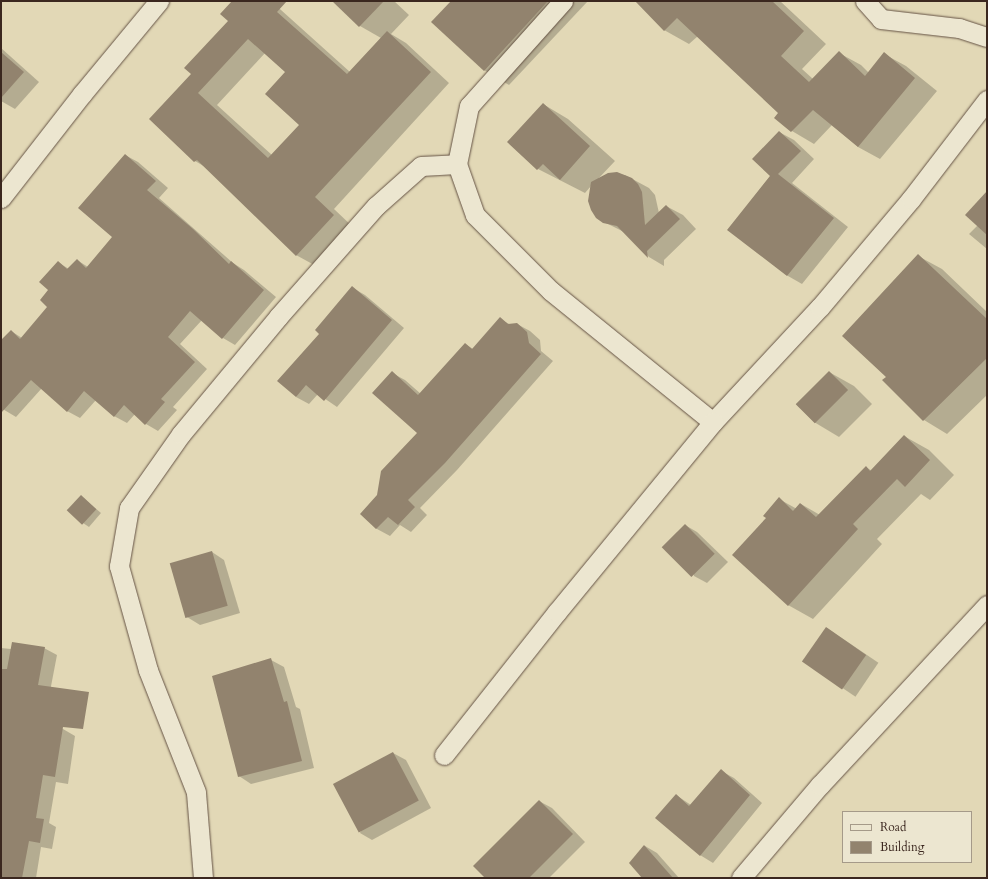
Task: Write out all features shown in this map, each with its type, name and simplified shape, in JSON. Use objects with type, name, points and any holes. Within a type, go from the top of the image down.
[{"type":"street","points":[[1,198],[82,94],[159,1]]},
{"type":"street","points":[[563,1],[469,106],[457,164],[475,215],[551,291],[713,422]]},
{"type":"street","points":[[865,1],[881,19],[959,28],[987,37]]},
{"type":"street","points":[[444,755],[557,612],[713,422],[820,307],[911,199],[987,100]]},
{"type":"street","points":[[203,878],[196,792],[148,670],[119,566],[129,508],[186,428],[278,317],[376,206],[421,166],[457,164]]},
{"type":"street","points":[[742,878],[820,785],[987,605]]},
{"type":"building","points":[[232,1],[287,1],[277,12],[347,74],[387,31],[431,72],[315,197],[334,215],[296,256],[197,160],[194,162],[149,119],[191,74],[184,68],[228,21],[220,14]],"holes":[[[248,39],[285,72],[265,94],[299,125],[268,158],[198,93]]]},
{"type":"building","points":[[332,1],[384,1],[359,27]]},
{"type":"building","points":[[451,1],[548,1],[484,71],[431,22]]},
{"type":"building","points":[[635,1],[772,1],[804,31],[781,56],[809,82],[839,51],[865,76],[884,52],[915,78],[858,147],[813,110],[791,132],[774,118],[778,113],[677,18],[664,31]]},
{"type":"building","points":[[1,52],[24,72],[1,98]]},
{"type":"building","points":[[543,103],[590,146],[560,180],[543,164],[537,170],[507,142]]},
{"type":"building","points":[[779,131],[801,151],[778,174],[834,218],[787,276],[727,230],[770,176],[752,159]]},
{"type":"building","points":[[125,154],[156,181],[147,190],[193,229],[229,264],[231,261],[264,290],[222,339],[190,311],[168,337],[195,362],[161,399],[165,402],[145,425],[124,405],[114,417],[84,391],[67,412],[31,380],[1,413],[1,340],[11,330],[20,339],[47,307],[40,300],[48,290],[39,282],[58,261],[67,269],[77,259],[86,268],[112,237],[78,208]]},
{"type":"building","points":[[617,172],[632,178],[638,184],[642,192],[645,225],[666,205],[680,219],[647,251],[648,258],[617,226],[603,223],[596,218],[591,210],[588,201],[591,182],[608,173]]},
{"type":"building","points":[[987,191],[987,235],[965,215]]},
{"type":"building","points":[[918,254],[987,319],[987,358],[923,421],[882,380],[886,377],[842,336]]},
{"type":"building","points":[[352,286],[392,320],[324,401],[306,385],[296,397],[277,381],[319,334],[315,330]]},
{"type":"building","points":[[500,317],[508,324],[517,323],[527,332],[529,343],[541,354],[445,463],[408,500],[415,507],[398,525],[388,517],[376,529],[360,514],[377,495],[381,471],[417,433],[372,393],[392,371],[418,395],[465,343],[472,349]]},
{"type":"building","points":[[829,371],[848,390],[815,423],[796,404]]},
{"type":"building","points":[[904,435],[930,460],[905,487],[897,479],[853,524],[858,529],[788,606],[732,555],[766,518],[763,516],[779,497],[793,511],[800,503],[816,517],[866,466],[870,471]]},
{"type":"building","points":[[81,495],[96,509],[82,525],[67,510]]},
{"type":"building","points":[[685,524],[715,554],[691,577],[662,547]]},
{"type":"building","points":[[212,551],[228,606],[185,618],[170,563]]},
{"type":"building","points":[[826,627],[866,655],[842,690],[802,661]]},
{"type":"building","points":[[12,642],[45,647],[38,685],[89,692],[83,729],[63,727],[55,777],[43,775],[36,818],[44,819],[40,843],[29,841],[22,878],[1,878],[1,669],[7,669]]},
{"type":"building","points":[[271,658],[284,702],[287,701],[302,761],[238,777],[212,676]]},
{"type":"building","points":[[393,752],[419,801],[359,832],[333,784]]},
{"type":"building","points":[[721,769],[750,795],[700,856],[655,818],[676,794],[689,806]]},
{"type":"building","points":[[539,800],[573,834],[529,878],[485,878],[473,866]]},
{"type":"building","points":[[644,845],[673,878],[642,878],[629,863]]}]
